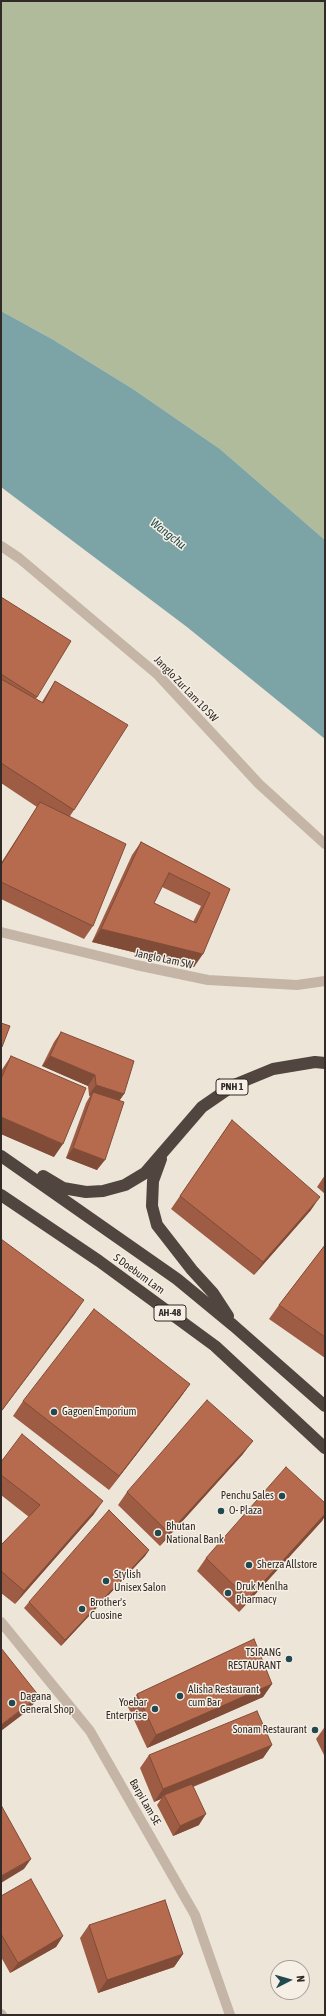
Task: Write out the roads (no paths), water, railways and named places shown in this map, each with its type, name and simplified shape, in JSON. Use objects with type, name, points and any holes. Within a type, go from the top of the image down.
[{"type":"highway","name":"PNH 1","points":[[162,1154],[202,1107],[234,1085],[273,1069],[315,1062],[325,1063]]},
{"type":"highway","points":[[1,1155],[63,1188],[86,1192],[103,1191],[124,1185],[145,1173],[162,1154]]},
{"type":"highway","points":[[162,1154],[153,1181],[152,1206],[157,1225],[192,1270],[213,1293],[234,1326]]},
{"type":"highway","name":"S Doebum Lam","points":[[1,1155],[177,1279],[234,1326],[325,1406]]},
{"type":"highway","name":"S Doebum Lam","points":[[1,1195],[99,1261],[216,1346],[325,1448]]},
{"type":"street","name":"Janglo Zur Lam 10 SW","points":[[1,546],[19,558],[158,674],[259,784],[325,844]]},
{"type":"street","name":"Janglo Lam SW","points":[[1,932],[136,965],[208,980],[297,985],[325,981]]},
{"type":"street","name":"Barpi Lam SE","points":[[1,1622],[90,1730],[195,1914],[230,2015]]},
{"type":"water","name":"Wangchu","points":[[1,311],[52,339],[133,389],[220,449],[325,540],[325,739],[187,627],[1,487]]},
{"type":"place","name":"Gagoen Emporium","points":[[54,1412]]},
{"type":"place","name":"Penchu Sales","points":[[282,1496]]},
{"type":"place","name":"O- Plaza","points":[[221,1511]]},
{"type":"place","name":"Bhutan National Bank","points":[[158,1533]]},
{"type":"place","name":"Sherza Allstore","points":[[249,1565]]},
{"type":"place","name":"Stylish Unisex Salon","points":[[106,1581]]},
{"type":"place","name":"Druk Menlha Pharmacy","points":[[228,1593]]},
{"type":"place","name":"Brother's Cuosine","points":[[82,1609]]},
{"type":"place","name":"TSIRANG RESTAURANT","points":[[289,1659]]},
{"type":"place","name":"Alisha Restaurant cum Bar","points":[[180,1696]]},
{"type":"place","name":"Dagana General Shop","points":[[12,1703]]},
{"type":"place","name":"Yoebar Enterprise","points":[[155,1709]]},
{"type":"place","name":"Sonam Restaurant","points":[[315,1730]]}]
